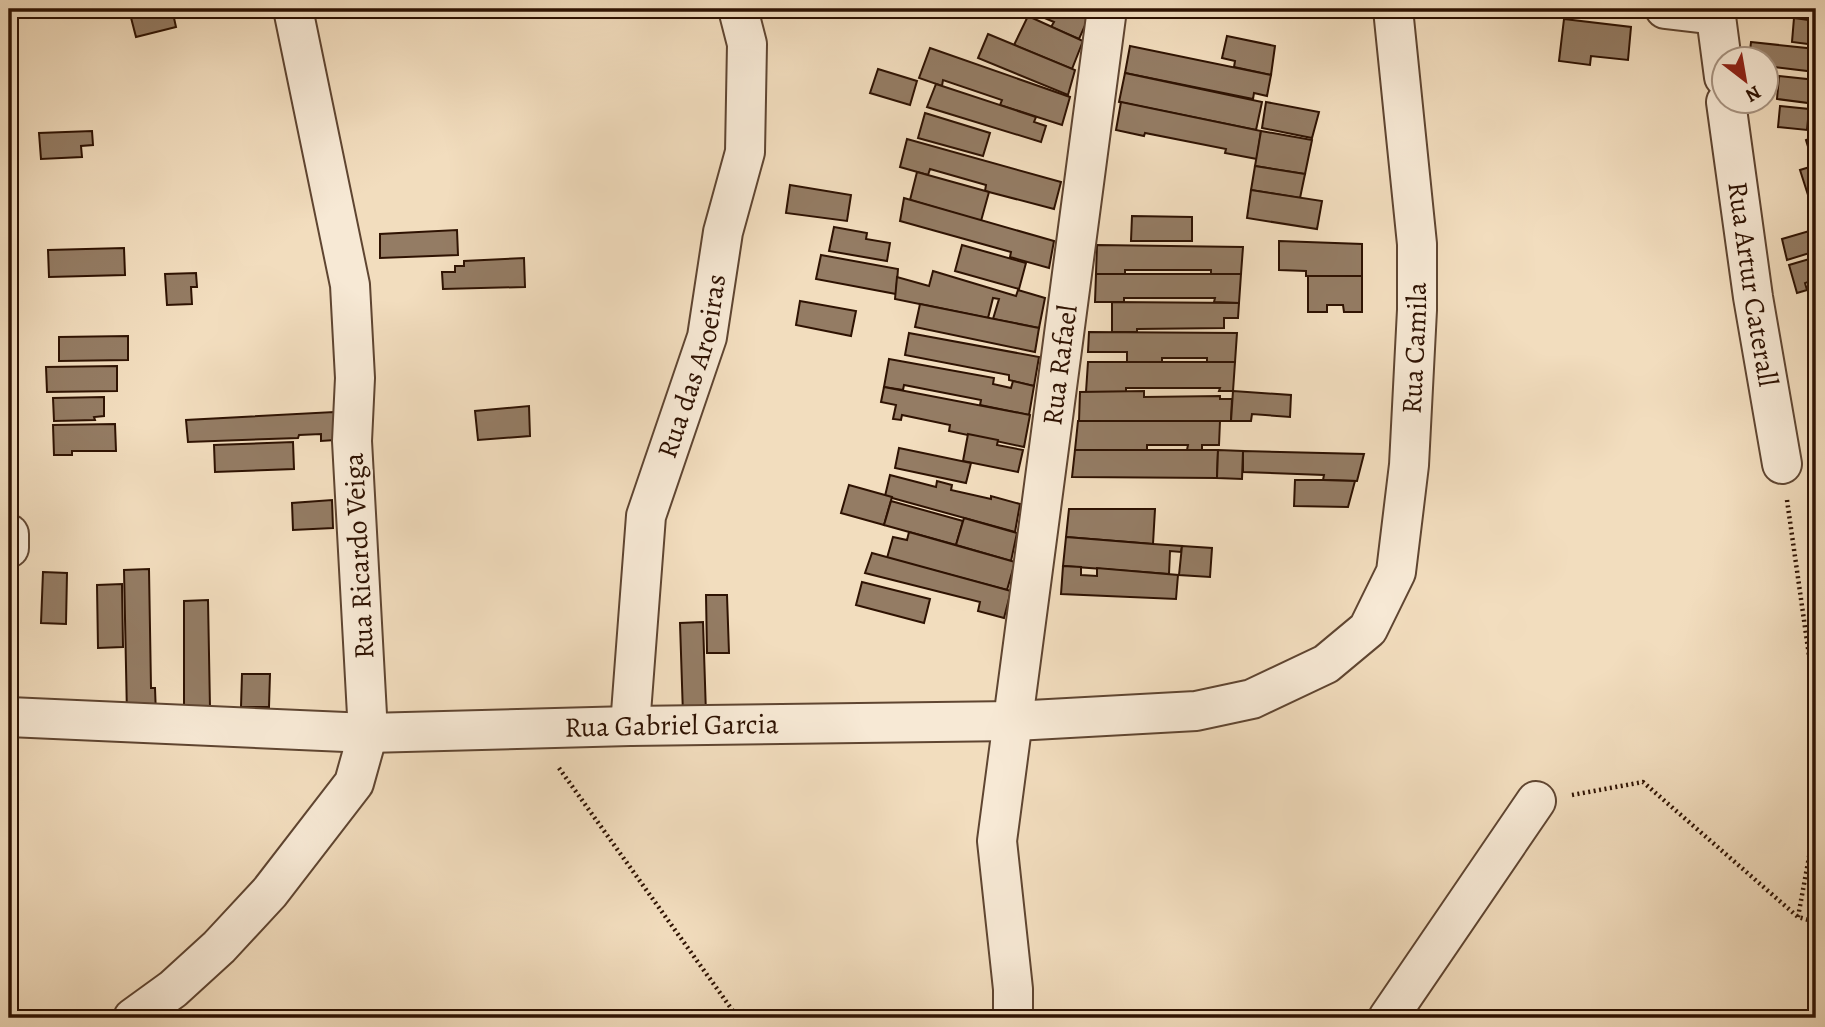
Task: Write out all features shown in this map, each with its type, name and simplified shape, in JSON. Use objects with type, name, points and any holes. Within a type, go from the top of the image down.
[{"type":"street","name":"Rua Ricardo Veiga","points":[[133,1018],[173,989],[219,947],[270,892],[354,783],[368,733],[352,441],[355,377],[350,285],[293,9]]},
{"type":"street","name":"Rua das Aroeiras","points":[[630,726],[646,516],[707,337],[723,232],[746,152],[747,44],[738,9]]},
{"type":"street","name":"Rua Rafael","points":[[1013,1018],[1013,989],[997,841],[1107,9]]},
{"type":"street","name":"Rua Camila","points":[[1326,664],[1368,629],[1396,572],[1409,466],[1417,310],[1417,244],[1393,9]]},
{"type":"street","points":[[1665,9],[1716,12],[1720,46]]},
{"type":"street","name":"Rua Artur Caterall","points":[[1728,116],[1753,297],[1783,464]]},
{"type":"street","points":[[9,534],[9,548]]},
{"type":"street","name":"Rua Gabriel Garcia","points":[[9,717],[368,733],[630,726],[1014,721],[1196,711],[1252,699],[1326,664]]},
{"type":"street","points":[[1388,1018],[1536,801]]},
{"type":"path","points":[[1783,464],[1816,705]]},
{"type":"path","points":[[531,728],[738,1018]]},
{"type":"path","points":[[1536,801],[1643,782],[1798,917],[1816,922]]},
{"type":"path","points":[[1798,917],[1816,818]]},
{"type":"building","points":[[172,9],[176,27],[136,37],[129,10]]},
{"type":"building","points":[[1024,9],[1082,9],[1091,12],[1079,39],[1051,27],[1054,22]]},
{"type":"building","points":[[1773,9],[1816,9],[1816,17],[1805,16],[1805,19],[1773,16]]},
{"type":"building","points":[[1028,16],[1083,41],[1072,69],[1014,45]]},
{"type":"building","points":[[1794,18],[1816,21],[1816,45],[1792,42]]},
{"type":"building","points":[[1564,19],[1631,27],[1628,60],[1591,56],[1590,65],[1559,61]]},
{"type":"building","points":[[988,34],[1075,70],[1068,95],[978,58]]},
{"type":"building","points":[[1227,36],[1275,46],[1271,75],[1234,67],[1235,61],[1222,58]]},
{"type":"building","points":[[1751,42],[1816,49],[1816,72],[1780,68],[1780,46],[1751,46]]},
{"type":"building","points":[[1130,46],[1271,75],[1267,96],[1254,93],[1253,99],[1125,73]]},
{"type":"building","points":[[930,48],[1070,97],[1062,125],[1000,105],[1002,100],[943,80],[942,86],[919,78]]},
{"type":"building","points":[[878,69],[917,81],[910,105],[870,93]]},
{"type":"building","points":[[1125,73],[1262,102],[1256,130],[1119,102]]},
{"type":"building","points":[[1780,76],[1816,80],[1816,104],[1780,99]]},
{"type":"building","points":[[936,84],[1036,117],[1034,122],[1046,126],[1041,142],[927,107]]},
{"type":"building","points":[[1121,102],[1261,131],[1257,159],[1225,153],[1226,149],[1116,130]]},
{"type":"building","points":[[1266,102],[1319,112],[1312,138],[1262,128]]},
{"type":"building","points":[[1780,106],[1809,109],[1807,130],[1778,127]]},
{"type":"building","points":[[925,113],[990,133],[983,156],[918,138]]},
{"type":"building","points":[[92,131],[93,145],[81,146],[82,157],[41,159],[39,133]]},
{"type":"building","points":[[1261,131],[1312,140],[1305,174],[1255,166]]},
{"type":"building","points":[[1816,136],[1816,162],[1813,163],[1806,140]]},
{"type":"building","points":[[907,139],[1061,182],[1054,209],[985,191],[986,185],[930,169],[928,175],[900,167]]},
{"type":"building","points":[[1816,165],[1816,192],[1808,195],[1800,170]]},
{"type":"building","points":[[1255,166],[1305,174],[1300,198],[1251,190]]},
{"type":"building","points":[[917,172],[989,192],[981,221],[910,200]]},
{"type":"building","points":[[790,185],[851,195],[847,221],[786,213]]},
{"type":"building","points":[[1251,190],[1322,201],[1317,229],[1247,218]]},
{"type":"building","points":[[904,198],[1054,241],[1049,268],[1010,257],[1011,252],[900,221]]},
{"type":"building","points":[[1132,216],[1192,217],[1192,241],[1131,241]]},
{"type":"building","points":[[834,227],[867,233],[866,239],[890,243],[887,261],[829,251]]},
{"type":"building","points":[[1816,229],[1816,251],[1787,260],[1782,239]]},
{"type":"building","points":[[457,230],[458,255],[380,258],[380,234]]},
{"type":"building","points":[[1279,241],[1362,244],[1362,276],[1306,276],[1306,271],[1279,270]]},
{"type":"building","points":[[962,245],[1026,263],[1019,289],[955,271]]},
{"type":"building","points":[[1097,245],[1243,247],[1241,274],[1211,274],[1211,270],[1125,270],[1125,274],[1096,274]]},
{"type":"building","points":[[124,248],[125,275],[49,277],[48,250]]},
{"type":"building","points":[[821,255],[898,269],[896,294],[816,279]]},
{"type":"building","points":[[1816,257],[1816,279],[1805,283],[1807,290],[1797,293],[1789,265]]},
{"type":"building","points":[[524,258],[525,287],[443,289],[442,272],[455,272],[455,266],[464,266],[464,261]]},
{"type":"building","points":[[933,271],[1016,296],[1018,290],[1045,298],[1039,328],[993,319],[999,299],[993,298],[988,318],[895,299],[897,277],[929,286]]},
{"type":"building","points":[[196,273],[197,287],[191,287],[192,304],[167,305],[165,274]]},
{"type":"building","points":[[1096,274],[1241,274],[1239,303],[1214,302],[1215,298],[1124,298],[1124,302],[1095,302]]},
{"type":"building","points":[[1308,276],[1362,276],[1362,312],[1344,312],[1343,305],[1327,305],[1327,312],[1308,312]]},
{"type":"building","points":[[800,301],[856,311],[851,336],[796,325]]},
{"type":"building","points":[[1112,302],[1239,303],[1238,318],[1224,318],[1224,328],[1137,329],[1137,332],[1112,332]]},
{"type":"building","points":[[920,304],[1039,328],[1035,352],[915,327]]},
{"type":"building","points":[[1089,332],[1237,333],[1235,362],[1207,362],[1207,358],[1162,358],[1162,362],[1127,362],[1127,352],[1088,352]]},
{"type":"building","points":[[909,333],[1039,357],[1034,386],[1009,380],[1009,375],[905,355]]},
{"type":"building","points":[[128,336],[128,360],[59,361],[59,337]]},
{"type":"building","points":[[889,359],[994,378],[993,384],[1011,388],[1013,381],[1034,386],[1029,415],[980,405],[981,400],[904,385],[903,390],[884,387]]},
{"type":"building","points":[[1088,362],[1235,362],[1233,391],[1219,391],[1220,388],[1126,388],[1126,392],[1086,392]]},
{"type":"building","points":[[117,366],[117,391],[47,392],[46,367]]},
{"type":"building","points":[[884,387],[1030,415],[1024,447],[949,431],[950,425],[902,415],[901,420],[893,419],[896,405],[881,402]]},
{"type":"building","points":[[1144,391],[1144,397],[1220,396],[1220,399],[1232,399],[1231,421],[1079,421],[1080,392]]},
{"type":"building","points":[[1233,391],[1291,395],[1290,417],[1252,414],[1251,421],[1231,421]]},
{"type":"building","points":[[104,397],[104,416],[94,417],[95,420],[54,421],[53,398]]},
{"type":"building","points":[[529,406],[530,436],[478,440],[475,411]]},
{"type":"building","points":[[334,412],[335,440],[321,441],[321,434],[299,435],[298,438],[188,442],[186,420]]},
{"type":"building","points":[[1078,421],[1220,421],[1219,445],[1202,445],[1202,450],[1187,450],[1188,445],[1147,445],[1147,450],[1075,450]]},
{"type":"building","points":[[115,424],[116,451],[72,451],[72,455],[54,455],[53,425]]},
{"type":"building","points":[[968,434],[998,440],[997,445],[1023,450],[1018,472],[963,461]]},
{"type":"building","points":[[293,442],[294,469],[215,472],[214,445]]},
{"type":"building","points":[[899,448],[971,463],[966,483],[895,468]]},
{"type":"building","points":[[1075,450],[1218,450],[1217,478],[1072,477]]},
{"type":"building","points":[[1218,450],[1243,451],[1242,479],[1217,478]]},
{"type":"building","points":[[1243,451],[1364,454],[1357,481],[1323,480],[1324,475],[1243,472]]},
{"type":"building","points":[[890,475],[936,487],[937,481],[952,485],[951,490],[1020,504],[1015,532],[885,496]]},
{"type":"building","points":[[1295,480],[1355,481],[1348,507],[1294,506]]},
{"type":"building","points":[[849,485],[892,497],[884,525],[841,513]]},
{"type":"building","points":[[332,500],[333,528],[293,530],[292,503]]},
{"type":"building","points":[[891,501],[963,521],[956,545],[884,525]]},
{"type":"building","points":[[1069,509],[1155,509],[1153,544],[1066,537]]},
{"type":"building","points":[[964,518],[1017,533],[1011,561],[956,545]]},
{"type":"building","points":[[909,532],[1015,562],[1007,590],[887,558],[893,537],[907,540]]},
{"type":"building","points":[[1066,537],[1182,546],[1181,552],[1170,551],[1169,574],[1063,566]]},
{"type":"building","points":[[1182,546],[1212,548],[1210,577],[1179,575]]},
{"type":"building","points":[[872,553],[1011,591],[1004,618],[978,611],[980,602],[865,573]]},
{"type":"building","points":[[1063,566],[1081,567],[1081,575],[1097,576],[1097,568],[1178,575],[1176,599],[1061,594]]},
{"type":"building","points":[[149,569],[151,688],[155,688],[156,715],[127,715],[124,570]]},
{"type":"building","points":[[43,572],[67,573],[66,624],[41,623]]},
{"type":"building","points":[[862,582],[930,599],[924,623],[856,605]]},
{"type":"building","points":[[122,584],[123,647],[98,648],[97,585]]},
{"type":"building","points":[[706,595],[727,595],[729,653],[707,653]]},
{"type":"building","points":[[208,600],[210,708],[184,708],[184,601]]},
{"type":"building","points":[[703,622],[706,714],[683,715],[680,623]]},
{"type":"building","points":[[242,674],[270,674],[269,707],[241,707]]}]
